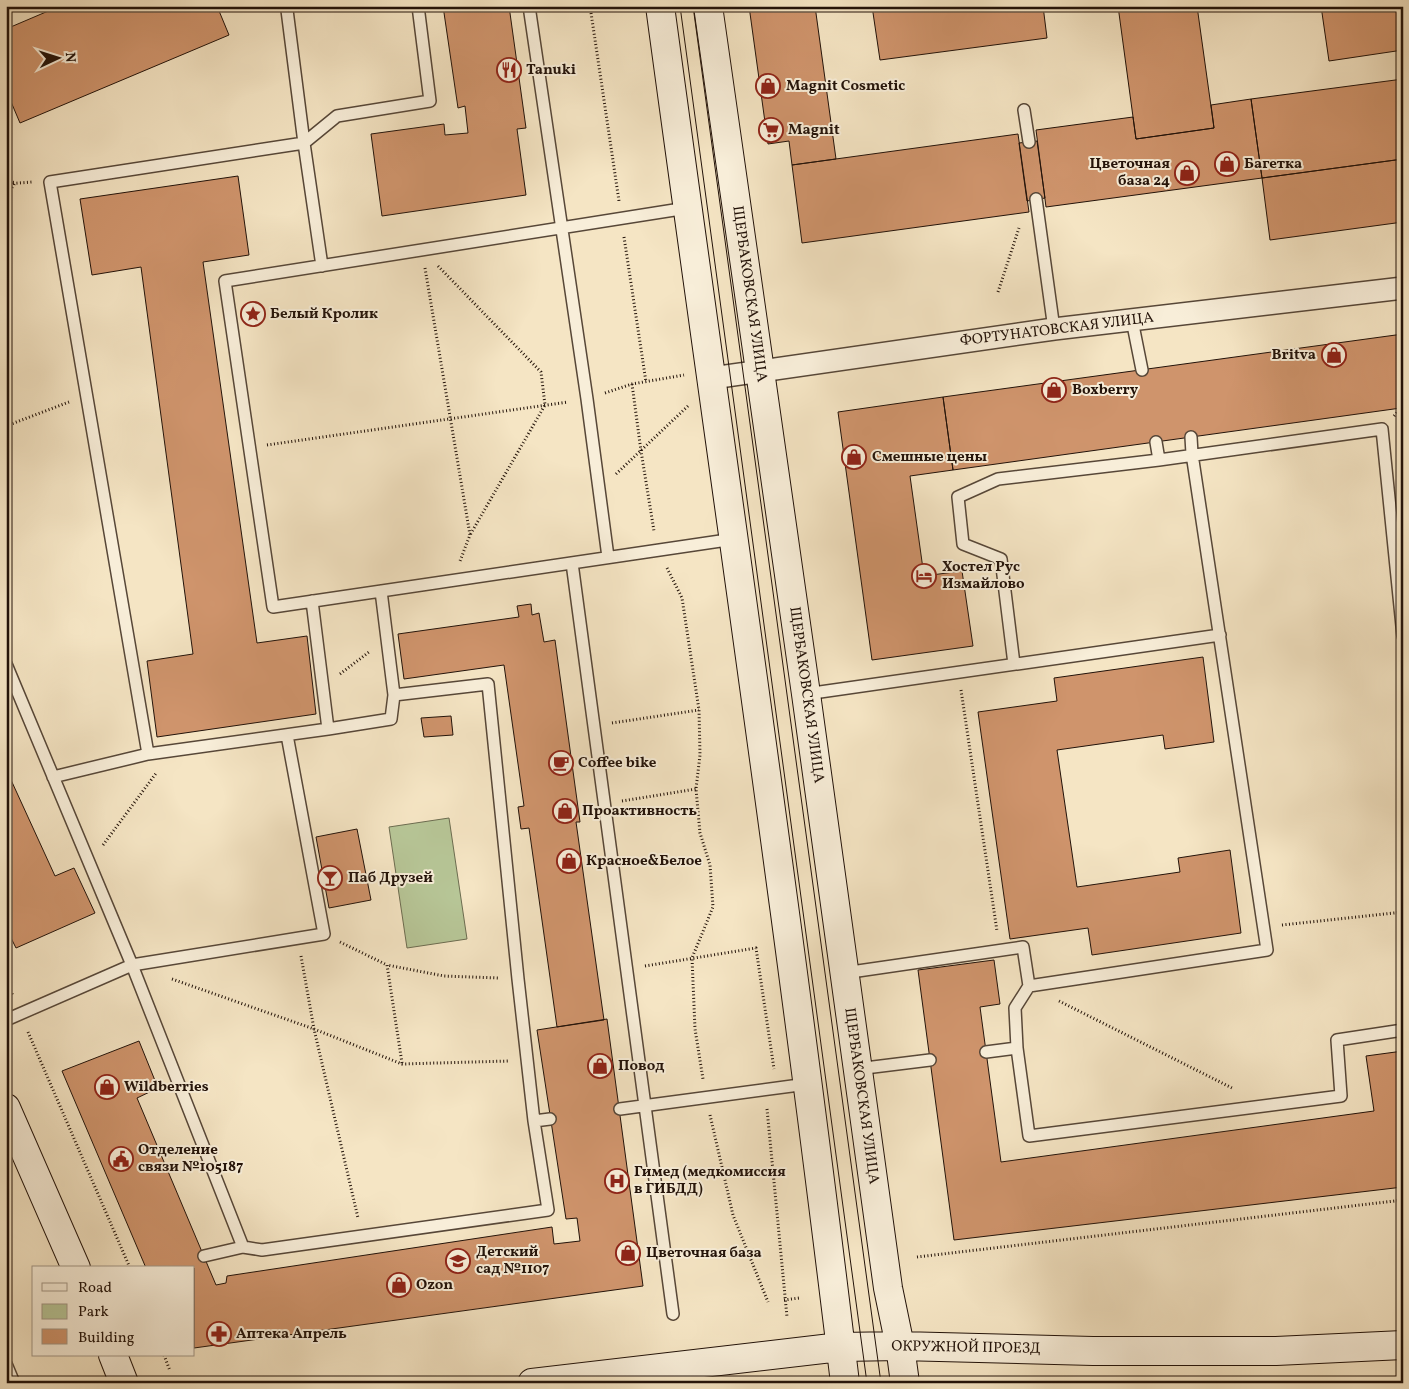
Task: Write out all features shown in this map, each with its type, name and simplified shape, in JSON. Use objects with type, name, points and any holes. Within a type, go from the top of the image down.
[{"type":"main road","points":[[660,6],[687,208],[700,376],[734,539],[807,1084],[844,1383]]},
{"type":"main road","name":"ЩЕРБАКОВСКАЯ УЛИЦА","points":[[708,6],[888,1288],[900,1346],[905,1383]]},
{"type":"main road","points":[[6,1108],[75,1266]]},
{"type":"main road","name":"ОКРУЖНОЙ ПРОЕЗД","points":[[532,1383],[840,1347],[900,1346],[1084,1351],[1276,1351],[1403,1345]]},
{"type":"main road","points":[[113,1356],[124,1383]]},
{"type":"street","name":"ФОРТУНАТОВСКАЯ УЛИЦА","points":[[700,376],[759,371],[1054,329],[1403,288]]},
{"type":"lane","points":[[148,754],[50,182],[304,143],[337,116],[430,101],[418,6]]},
{"type":"lane","points":[[528,6],[587,400],[608,558]]},
{"type":"lane","points":[[286,10],[322,266]]},
{"type":"lane","points":[[1024,110],[1029,142]]},
{"type":"lane","points":[[1036,199],[1054,329]]},
{"type":"lane","points":[[687,208],[225,281],[273,607],[734,539]]},
{"type":"lane","points":[[1132,320],[1142,370]]},
{"type":"lane","points":[[1014,664],[1001,559],[963,544],[958,496],[998,479],[1159,460],[1382,429],[1403,636]]},
{"type":"lane","points":[[1029,986],[1267,950],[1191,438]]},
{"type":"lane","points":[[1156,442],[1159,460]]},
{"type":"lane","points":[[572,563],[674,1314]]},
{"type":"lane","points":[[53,777],[148,754],[391,719],[394,695],[381,591]]},
{"type":"lane","points":[[312,601],[328,729]]},
{"type":"lane","points":[[806,694],[1220,635]]},
{"type":"lane","points":[[6,664],[132,965],[243,1247]]},
{"type":"lane","points":[[204,1256],[243,1247],[262,1250],[548,1210],[534,1121],[488,684],[394,695]]},
{"type":"lane","points":[[6,1020],[132,965],[324,934],[287,735]]},
{"type":"lane","points":[[844,973],[1023,947],[1029,986],[1015,1008],[1017,1048],[1029,1136],[1341,1096],[1337,1040],[1403,1030]]},
{"type":"lane","points":[[986,1052],[1017,1048]]},
{"type":"lane","points":[[857,1069],[930,1060]]},
{"type":"lane","points":[[620,1109],[807,1084]]},
{"type":"lane","points":[[534,1121],[550,1119]]},
{"type":"lane","points":[[6,1364],[14,1383]]},
{"type":"path","points":[[590,6],[646,382]]},
{"type":"path","points":[[6,180],[15,183]]},
{"type":"path","points":[[6,184],[50,182]]},
{"type":"path","points":[[6,196],[15,183]]},
{"type":"path","points":[[998,292],[1019,229],[1018,221]]},
{"type":"path","points":[[422,250],[541,372],[545,405],[470,535],[452,580]]},
{"type":"path","points":[[422,250],[470,535]]},
{"type":"path","points":[[249,448],[587,400],[632,384],[700,376]]},
{"type":"path","points":[[632,384],[658,550],[682,598],[699,710],[700,755],[696,789],[700,833],[710,865],[713,907],[692,958],[695,1029],[706,1098],[734,1215],[768,1302]]},
{"type":"path","points":[[6,426],[86,395]]},
{"type":"path","points":[[599,490],[692,403]]},
{"type":"path","points":[[323,688],[387,638]]},
{"type":"path","points":[[958,672],[1000,951]]},
{"type":"path","points":[[594,726],[699,710]]},
{"type":"path","points":[[89,864],[172,751]]},
{"type":"path","points":[[604,804],[696,789]]},
{"type":"path","points":[[1264,927],[1403,912]]},
{"type":"path","points":[[324,934],[387,965],[444,976],[518,979]]},
{"type":"path","points":[[298,938],[314,1029],[362,1236]]},
{"type":"path","points":[[627,969],[756,948],[771,1089],[784,1300],[787,1317]]},
{"type":"path","points":[[132,965],[314,1029],[402,1064],[528,1061]]},
{"type":"path","points":[[387,965],[402,1064]]},
{"type":"path","points":[[6,981],[129,1266]]},
{"type":"path","points":[[1029,986],[1267,1105]]},
{"type":"path","points":[[917,1257],[1403,1200]]},
{"type":"path","points":[[784,1300],[799,1298]]},
{"type":"path","points":[[164,1356],[170,1371]]},
{"type":"green space","points":[[449,818],[467,939],[407,948],[389,827]]},
{"type":"building","points":[[60,6],[217,6],[229,35],[20,123],[6,90],[6,29]]},
{"type":"building","points":[[443,6],[509,6],[526,128],[517,129],[526,195],[382,216],[371,134],[444,124],[445,135],[468,133],[465,106],[458,108]]},
{"type":"building","points":[[749,6],[815,6],[836,159],[792,165],[789,141],[768,144]]},
{"type":"building","points":[[872,6],[1043,6],[1047,38],[880,60]]},
{"type":"building","points":[[1118,6],[1197,6],[1214,128],[1136,139]]},
{"type":"building","points":[[1321,6],[1403,6],[1403,50],[1329,61]]},
{"type":"building","points":[[1403,79],[1403,159],[1262,178],[1251,99]]},
{"type":"building","points":[[1251,99],[1262,178],[1046,207],[1036,130],[1133,117],[1136,139],[1214,128],[1211,105]]},
{"type":"building","points":[[1018,134],[1029,212],[802,243],[792,165]]},
{"type":"building","points":[[1037,141],[1045,198],[1027,201],[1019,143]]},
{"type":"building","points":[[1403,159],[1403,222],[1270,240],[1262,178]]},
{"type":"building","points":[[238,176],[249,255],[203,262],[257,643],[307,636],[316,714],[157,737],[147,661],[193,654],[141,267],[92,275],[80,199]]},
{"type":"building","points":[[1403,334],[1403,418],[1401,408],[953,470],[943,397]]},
{"type":"building","points":[[943,397],[953,470],[910,476],[924,576],[962,571],[973,646],[872,660],[838,412]]},
{"type":"building","points":[[531,604],[532,615],[539,613],[544,642],[555,640],[580,822],[576,822],[604,1020],[557,1027],[529,828],[521,829],[518,807],[524,806],[504,665],[404,679],[398,634],[519,617],[517,606]]},
{"type":"building","points":[[1203,657],[1214,742],[1165,749],[1163,735],[1057,750],[1077,887],[1180,872],[1178,858],[1230,850],[1241,933],[1092,955],[1088,928],[1010,939],[978,712],[1057,701],[1054,678]]},
{"type":"building","points":[[451,716],[453,735],[424,737],[421,718]]},
{"type":"building","points":[[6,769],[55,876],[74,868],[95,913],[16,948],[6,928]]},
{"type":"building","points":[[357,829],[371,900],[329,908],[316,837]]},
{"type":"building","points":[[994,960],[1000,1004],[980,1007],[1001,1162],[1374,1111],[1366,1056],[1403,1051],[1403,1187],[954,1240],[918,970]]},
{"type":"building","points":[[607,1019],[643,1286],[195,1348],[195,1266],[145,1266],[62,1071],[139,1041],[158,1088],[137,1098],[216,1285],[226,1283],[227,1276],[552,1227],[554,1244],[580,1241],[577,1218],[566,1219],[537,1030]]},
{"type":"tram line","points":[[680,6],[867,1383]]},
{"type":"tram line","points":[[693,6],[881,1383]]},
{"type":"place","name":"Tanuki","points":[[509,70]]},
{"type":"place","name":"Magnit Cosmetic","points":[[768,86]]},
{"type":"place","name":"Magnit","points":[[771,130]]},
{"type":"place","name":"Багетка","points":[[1227,164]]},
{"type":"place","name":"Цветочная база 24","points":[[1187,173]]},
{"type":"place","name":"Белый Кролик","points":[[253,314]]},
{"type":"place","name":"Britva","points":[[1334,355]]},
{"type":"place","name":"Boxberry","points":[[1054,390]]},
{"type":"place","name":"Смешные цены","points":[[854,457]]},
{"type":"place","name":"Хостел Рус Измайлово","points":[[924,576]]},
{"type":"place","name":"Coffee bike","points":[[561,763]]},
{"type":"place","name":"Проактивность","points":[[565,811]]},
{"type":"place","name":"Красное&Белое","points":[[569,861]]},
{"type":"place","name":"Паб Друзей","points":[[330,878]]},
{"type":"place","name":"Повод","points":[[600,1066]]},
{"type":"place","name":"Wildberries","points":[[107,1087]]},
{"type":"place","name":"Отделение связи №105187","points":[[121,1159]]},
{"type":"place","name":"Гимед (медкомиссия в ГИБДД)","points":[[617,1181]]},
{"type":"place","name":"Цветочная база","points":[[628,1253]]},
{"type":"place","name":"Детский сад №1107","points":[[458,1261]]},
{"type":"place","name":"Ozon","points":[[399,1285]]},
{"type":"place","name":"Аптека Апрель","points":[[219,1334]]}]
